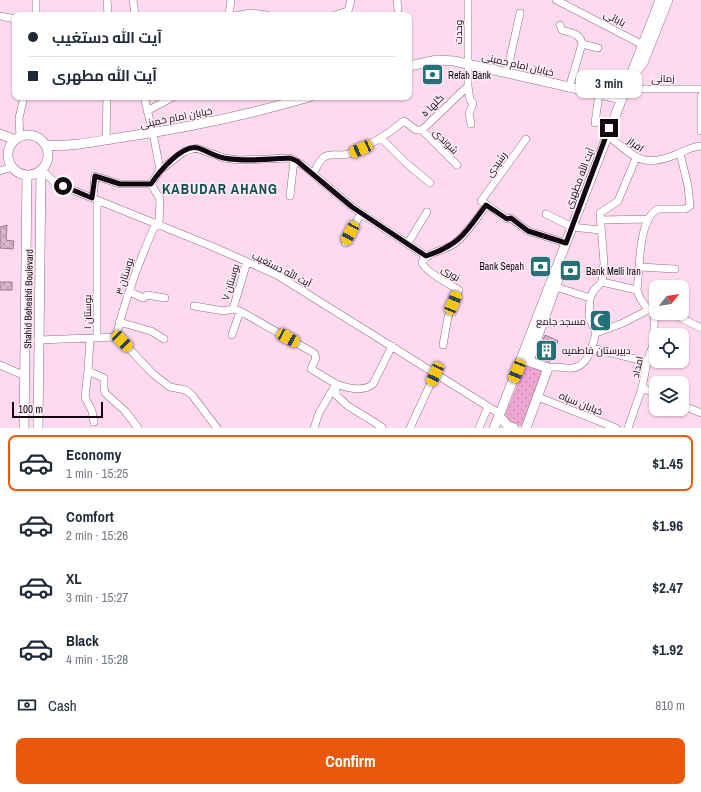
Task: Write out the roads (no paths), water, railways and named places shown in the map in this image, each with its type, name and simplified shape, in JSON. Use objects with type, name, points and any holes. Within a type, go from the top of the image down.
[{"type":"main road","name":"آیت الله مطهری","points":[[526,360],[572,226],[660,0]]},
{"type":"main road","name":"آیت الله مطهری","points":[[630,77],[643,63],[668,0]]},
{"type":"main road","name":"خیابان امام خمینی","points":[[412,65],[437,60],[469,64],[622,99]]},
{"type":"main road","name":"خیابان امام خمینی","points":[[46,145],[64,146],[153,133],[259,112],[299,100]]},
{"type":"main road","points":[[0,134],[17,138],[34,136],[42,140],[46,145],[48,159],[41,171],[27,175],[18,173],[12,167],[8,158],[8,151],[17,138]]},
{"type":"main road","points":[[0,146],[8,151]]},
{"type":"main road","name":"Shahid Beheshti Boulevard","points":[[38,428],[41,171]]},
{"type":"main road","name":"Shahid Beheshti Boulevard","points":[[24,428],[26,376],[27,175]]},
{"type":"main road","name":"آیت الله مطهری","points":[[526,360],[556,287],[565,258],[566,243]]},
{"type":"main road","points":[[26,287],[39,288]]},
{"type":"main road","points":[[494,428],[526,360],[548,368],[526,428]]},
{"type":"main road","points":[[500,415],[509,427]]},
{"type":"street","points":[[36,0],[36,12]]},
{"type":"street","points":[[107,0],[108,12]]},
{"type":"street","points":[[133,0],[135,12]]},
{"type":"street","points":[[229,12],[231,0]]},
{"type":"street","points":[[345,12],[348,11],[351,0]]},
{"type":"street","points":[[397,0],[398,9]]},
{"type":"street","name":"وحدت","points":[[468,0],[469,64]]},
{"type":"street","name":"بابائی","points":[[556,0],[643,44]]},
{"type":"street","points":[[507,72],[520,13]]},
{"type":"street","points":[[0,16],[12,18]]},
{"type":"street","points":[[560,26],[562,30],[578,35],[582,39],[582,44],[569,88]]},
{"type":"street","points":[[582,44],[598,48]]},
{"type":"street","points":[[469,64],[468,86],[470,100],[473,103],[470,114],[471,124]]},
{"type":"street","name":"گلها ۵","points":[[312,172],[314,172],[319,162],[328,155],[346,155],[382,139],[404,121],[416,130],[422,130],[468,86]]},
{"type":"street","name":"زمانی","points":[[626,89],[701,88]]},
{"type":"street","points":[[595,123],[599,94]]},
{"type":"street","points":[[701,96],[701,131]]},
{"type":"street","points":[[17,138],[19,118],[23,100]]},
{"type":"street","points":[[106,140],[107,100]]},
{"type":"street","points":[[145,100],[160,170]]},
{"type":"street","points":[[147,111],[167,100]]},
{"type":"street","name":"شوندی","points":[[422,130],[457,165]]},
{"type":"street","name":"افراز","points":[[607,135],[636,158],[647,161],[654,161],[680,153],[689,147],[701,146]]},
{"type":"street","points":[[382,139],[406,163],[430,183]]},
{"type":"street","name":"رشیدی","points":[[484,203],[526,139]]},
{"type":"street","points":[[151,184],[160,170],[185,151],[196,148],[224,158],[239,160],[290,158],[312,172],[361,213],[426,256]]},
{"type":"street","points":[[649,306],[640,298],[637,290],[643,234],[647,219],[658,209],[685,209],[690,206],[680,153]]},
{"type":"street","points":[[548,368],[558,366],[576,367],[586,359],[592,348],[596,333],[589,317],[590,298],[594,290],[602,282],[604,263],[600,230],[600,213],[618,201],[636,158]]},
{"type":"street","points":[[290,196],[294,160]]},
{"type":"street","points":[[0,171],[12,167]]},
{"type":"street","name":"آیت الله دستغیب","points":[[41,171],[55,182],[157,223],[290,282],[500,415]]},
{"type":"street","name":"بوستان ۱","points":[[116,337],[94,339],[95,176],[120,184],[151,184]]},
{"type":"street","name":"بوستان ۳","points":[[116,337],[119,322],[141,257],[157,223],[161,202],[151,184]]},
{"type":"street","points":[[484,203],[507,219],[511,218],[528,231],[566,243]]},
{"type":"street","name":"نوری","points":[[442,346],[448,317],[459,290],[422,265],[422,262],[426,256],[453,244],[460,239],[484,203]]},
{"type":"street","points":[[408,244],[427,212]]},
{"type":"street","points":[[345,243],[361,213]]},
{"type":"street","points":[[546,214],[572,226],[600,230]]},
{"type":"street","points":[[600,220],[647,219]]},
{"type":"street","name":"بوستان ۷","points":[[233,309],[247,262]]},
{"type":"street","points":[[640,267],[675,268]]},
{"type":"street","points":[[602,282],[637,290]]},
{"type":"street","points":[[556,287],[590,298]]},
{"type":"street","points":[[130,292],[143,298],[147,295],[165,298]]},
{"type":"street","points":[[194,306],[224,311],[233,309],[240,311],[314,353],[316,358],[311,369],[336,384],[358,388],[370,387],[373,384],[392,346]]},
{"type":"street","points":[[232,335],[240,311]]},
{"type":"street","points":[[596,333],[649,311]]},
{"type":"street","name":"امداد","points":[[628,428],[642,388],[647,362],[653,345],[653,320]]},
{"type":"street","points":[[685,320],[701,328]]},
{"type":"street","points":[[119,322],[151,331],[164,339]]},
{"type":"street","points":[[116,337],[122,341],[153,374],[170,387],[186,390],[192,395],[217,428]]},
{"type":"street","points":[[38,340],[94,339],[85,397],[92,411],[94,422]]},
{"type":"street","points":[[592,348],[647,362]]},
{"type":"street","points":[[0,365],[26,376]]},
{"type":"street","points":[[88,371],[104,378],[105,393],[125,411],[138,428]]},
{"type":"street","points":[[410,428],[435,374]]},
{"type":"street","points":[[336,384],[336,395],[342,402],[382,427]]},
{"type":"street","points":[[314,428],[319,413],[336,384]]},
{"type":"street","points":[[642,388],[649,391]]},
{"type":"street","name":"خیابان سپاه","points":[[538,397],[616,428]]},
{"type":"street","points":[[479,428],[488,407]]},
{"type":"street","points":[[689,407],[701,413]]},
{"type":"place","name":"Refah Bank","points":[[433,75]]},
{"type":"place","name":"Bank Sepah","points":[[540,266]]},
{"type":"place","name":"Bank Melli Iran","points":[[570,271]]},
{"type":"place","name":"مسجد جامع","points":[[601,321]]},
{"type":"place","name":"دبیرستان فاطمیه","points":[[546,350]]},
{"type":"district","name":"KABUDAR AHANG","points":[[220,189]]}]
